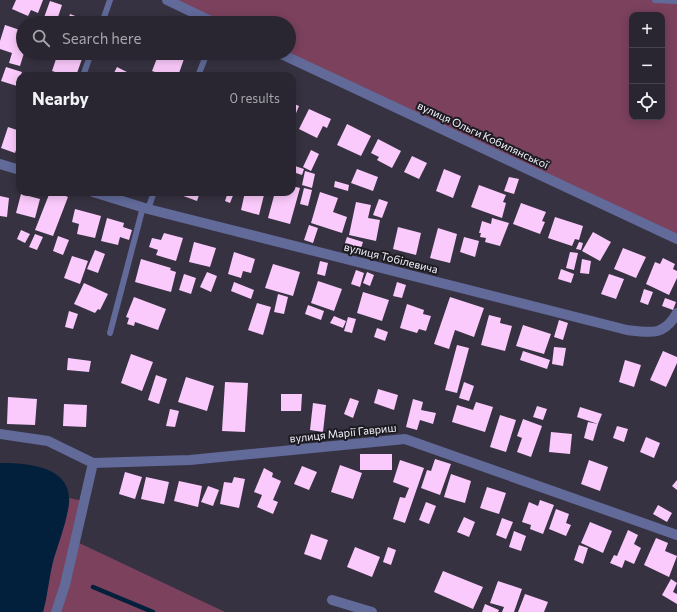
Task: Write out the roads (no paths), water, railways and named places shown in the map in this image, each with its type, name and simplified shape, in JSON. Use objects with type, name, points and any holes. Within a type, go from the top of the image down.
[{"type":"street","points":[[167,0],[200,16]]},
{"type":"street","name":"вулиця Ольги Кобилянської","points":[[294,60],[677,239]]},
{"type":"street","points":[[0,164],[16,169]]},
{"type":"street","name":"вулиця Тобілевича","points":[[106,196],[145,208],[627,330],[647,333],[662,331],[673,320],[677,313]]},
{"type":"street","name":"вулиця Марії Гавриш","points":[[0,434],[48,441],[93,463],[190,460],[405,439],[677,535]]},
{"type":"street","points":[[56,612],[65,585],[93,463]]},
{"type":"street","points":[[332,600],[372,612]]},
{"type":"lane","points":[[104,16],[110,0]]},
{"type":"lane","points":[[655,0],[677,1]]},
{"type":"lane","points":[[84,72],[89,60]]},
{"type":"lane","points":[[200,72],[204,60]]},
{"type":"lane","points":[[110,333],[145,208],[152,196]]},
{"type":"water","points":[[0,463],[25,464],[49,470],[59,476],[66,485],[69,496],[67,516],[52,565],[43,612],[0,612]]},
{"type":"waterway","points":[[93,587],[153,612]]}]
